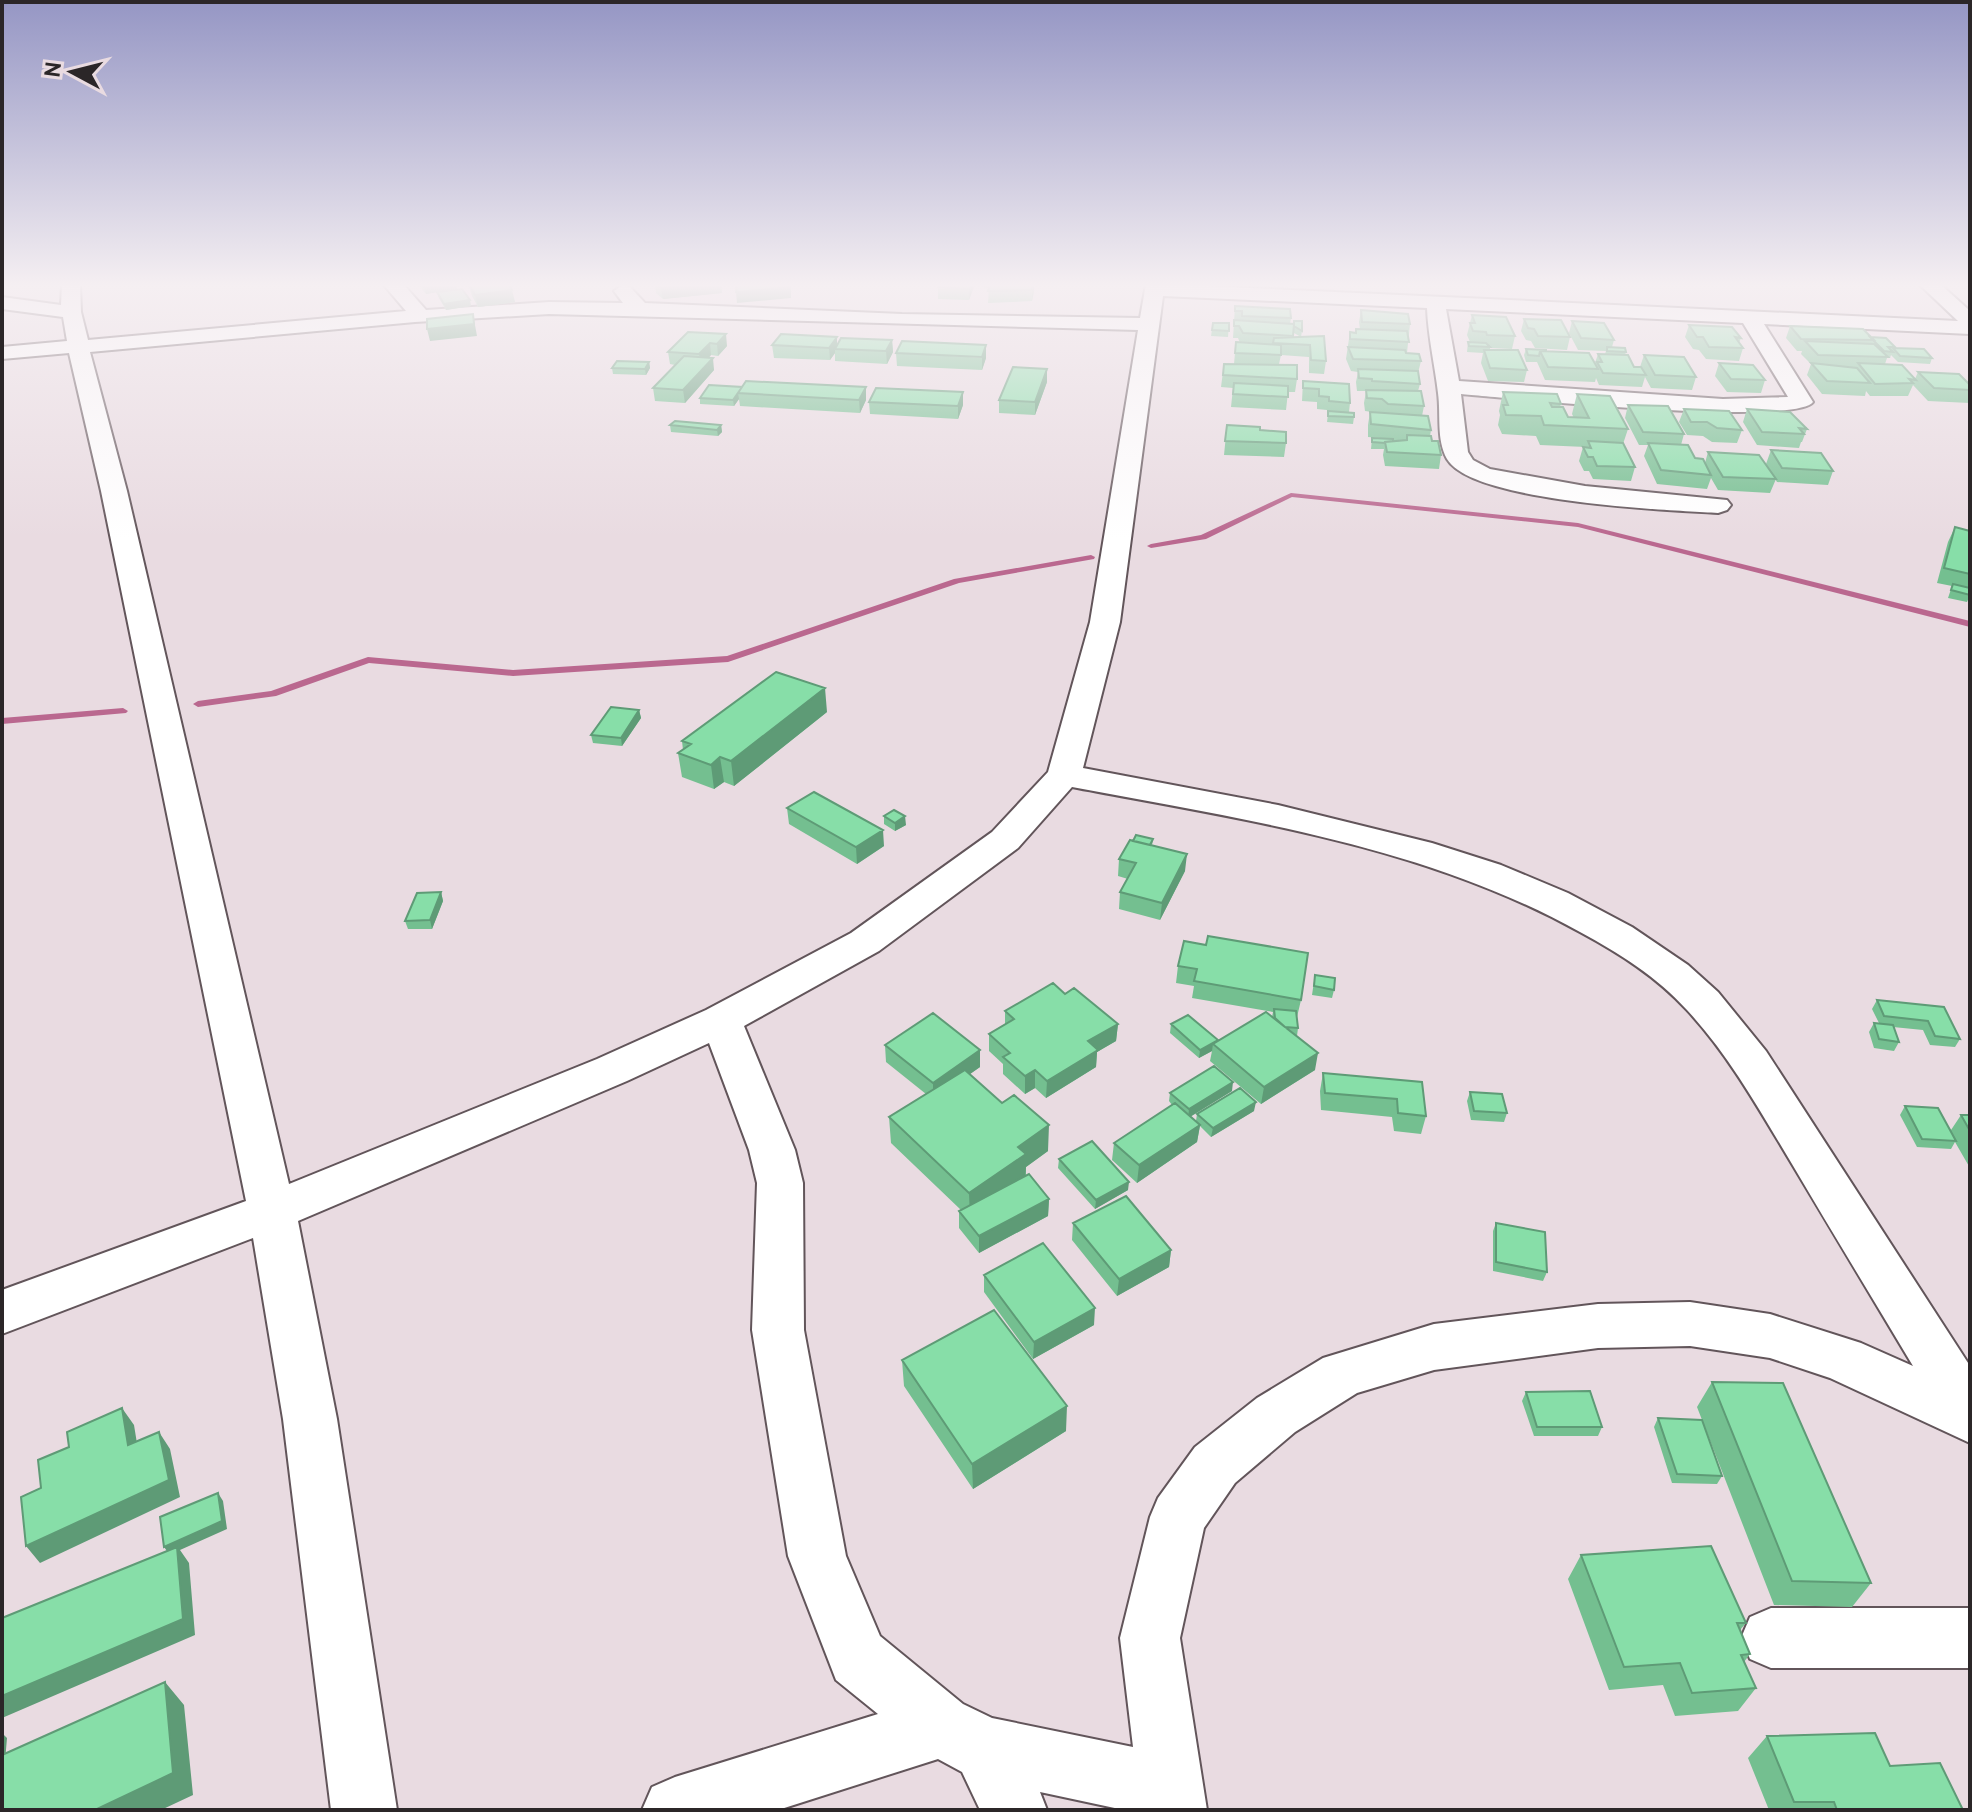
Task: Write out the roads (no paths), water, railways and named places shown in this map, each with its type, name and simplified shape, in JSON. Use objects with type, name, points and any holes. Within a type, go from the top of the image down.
[{"type":"street","points":[[81,369],[114,491],[272,1211],[310,1419],[364,1810]]},
{"type":"street","points":[[2,1312],[272,1211],[612,1070],[721,1020],[865,942],[1005,840],[1064,775],[1105,622],[1142,369]]},
{"type":"street","points":[[1444,369],[1453,446],[1463,465],[1478,473],[1614,499],[1718,505]]},
{"type":"street","points":[[1448,387],[1723,406],[1782,406],[1802,402],[1781,369]]},
{"type":"street","points":[[1064,775],[1281,818],[1404,847],[1523,886],[1585,915],[1648,954],[1703,1001],[1770,1091],[1970,1415]]},
{"type":"street","points":[[721,1020],[772,1150],[780,1183],[778,1330],[817,1556],[858,1658],[963,1737],[1014,1810]]},
{"type":"street","points":[[675,1810],[963,1737],[1172,1798],[1150,1638],[1178,1517],[1215,1465],[1276,1415],[1342,1374],[1434,1347],[1598,1326],[1690,1324],[1770,1336],[1843,1359],[1970,1415]]},
{"type":"street","points":[[1771,1638],[1970,1638]]},
{"type":"waterway","points":[[1151,546],[1203,537],[1291,495],[1578,525],[1970,624]]},
{"type":"waterway","points":[[198,704],[273,694],[368,660],[513,673],[728,659],[957,581],[1091,557]]},
{"type":"waterway","points":[[2,721],[123,711]]}]
